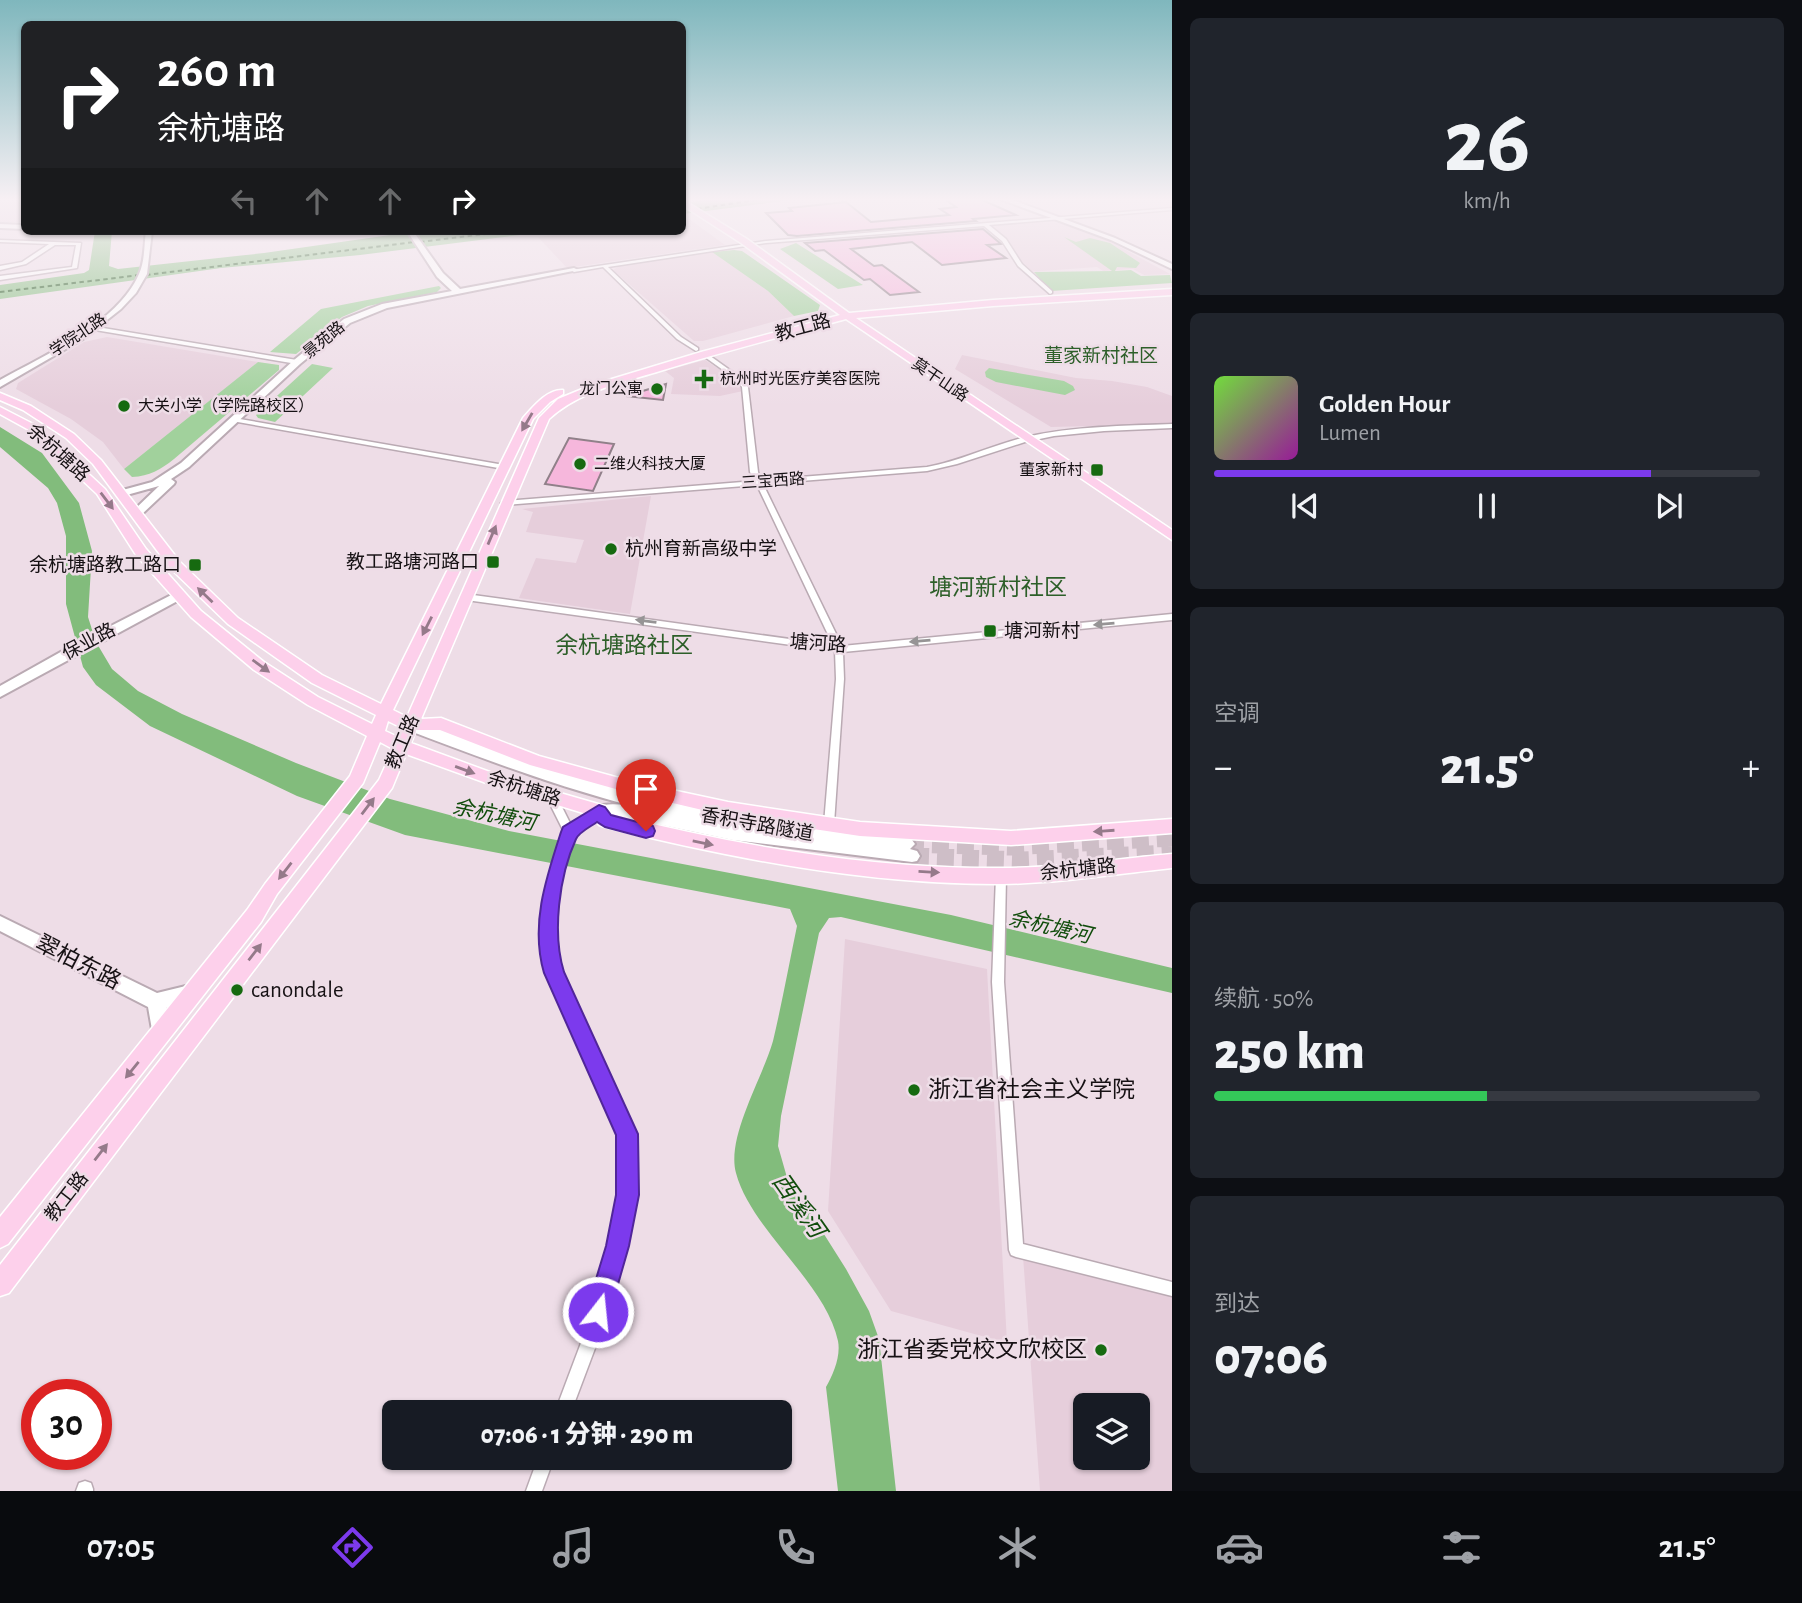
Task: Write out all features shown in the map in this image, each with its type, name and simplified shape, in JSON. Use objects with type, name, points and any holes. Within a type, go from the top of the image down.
[{"type":"main road","name":"学院北路","points":[[0,384],[91,328],[128,294],[139,268]]},
{"type":"main road","points":[[435,268],[457,291]]},
{"type":"main road","name":"莫干山路","points":[[786,268],[1172,536]]},
{"type":"main road","name":"景苑路","points":[[123,494],[156,484],[185,465],[335,329],[363,313],[457,291],[574,271]]},
{"type":"main road","name":"教工路","points":[[0,1236],[254,916],[271,889],[357,779],[384,713],[528,418],[546,400],[574,386],[849,312],[1172,289]]},
{"type":"main road","name":"学院北路","points":[[0,377],[76,332],[128,294]]},
{"type":"main road","name":"教工路","points":[[0,1283],[386,783],[544,418],[552,408],[576,394],[700,351]]},
{"type":"main road","name":"余杭塘路","points":[[0,396],[27,408],[71,436],[123,494],[175,565],[233,621],[317,679],[410,725],[441,724],[536,761],[630,787],[728,809],[873,830],[1011,838],[1172,826]]},
{"type":"main road","name":"余杭塘路","points":[[0,410],[33,428],[101,492],[141,552],[196,614],[259,666],[313,701],[401,746],[552,799],[599,811],[605,820],[667,836],[758,853],[893,871],[1002,876],[1062,873],[1172,861]]},
{"type":"main road","name":"莫干山路","points":[[1033,438],[1172,528]]},
{"type":"main road","name":"景苑路","points":[[137,513],[181,473],[185,465]]},
{"type":"main road","name":"保业路","points":[[0,692],[69,652],[179,595]]},
{"type":"main road","name":"香积寺路隧道","points":[[410,725],[493,758],[615,796],[746,826],[910,850],[733,834],[619,810],[599,811]]},
{"type":"main road","name":"翠柏东路","points":[[0,923],[156,1002]]},
{"type":"main road","points":[[160,1035],[156,1002],[194,992]]},
{"type":"street","points":[[0,278],[74,268]]},
{"type":"street","name":"景苑路","points":[[574,271],[595,268]]},
{"type":"street","points":[[606,268],[679,338],[739,379],[746,387],[754,472],[839,649],[840,679],[829,824]]},
{"type":"street","points":[[1023,268],[1050,292]]},
{"type":"street","points":[[91,328],[297,362]]},
{"type":"street","points":[[234,420],[504,467]]},
{"type":"street","name":"三宝西路","points":[[505,503],[946,467],[1033,438],[1078,431],[1172,426]]},
{"type":"street","name":"塘河路","points":[[466,597],[839,649],[1172,617]]},
{"type":"street","points":[[552,799],[569,832]]},
{"type":"street","points":[[568,1400],[592,1335],[628,1195],[627,1134],[554,973],[548,953],[547,926],[554,882],[569,832],[599,811]]},
{"type":"street","points":[[1002,876],[998,962],[1016,1250],[1172,1289]]},
{"type":"street","points":[[534,1491],[542,1470]]},
{"type":"shaded area","points":[[617,268],[734,268],[768,291],[794,316],[703,341],[694,341],[613,270]]},
{"type":"shaded area","points":[[734,268],[766,268],[820,305],[818,311],[794,316],[768,291]]},
{"type":"shaded area","points":[[807,268],[835,268],[863,285],[838,289]]},
{"type":"shaded area","points":[[1024,268],[1089,268],[1028,272]]},
{"type":"shaded area","points":[[1098,268],[1158,268],[1170,274],[1144,275],[1133,269],[1103,271]]},
{"type":"shaded area","points":[[1107,268],[1117,268],[1115,271],[1131,270],[1141,276],[1170,275],[1172,283],[1051,291],[1034,272],[1112,271]]},
{"type":"shaded area","points":[[439,286],[441,288],[437,292],[368,306],[342,317],[296,354],[270,352],[321,309]]},
{"type":"shaded area","name":"大关小学（学院路校区）","points":[[107,337],[258,362],[124,469],[103,442],[71,419],[16,389],[18,383],[84,342]]},
{"type":"shaded area","points":[[962,355],[1076,378],[1147,387],[1172,396],[1172,424],[1051,427],[955,369]]},
{"type":"shaded area","name":"杭州时光医疗美容医院","points":[[705,360],[736,380],[743,391],[720,396],[671,394],[674,378],[665,371]]},
{"type":"shaded area","points":[[258,362],[279,365],[279,370],[174,459],[150,474],[132,477],[124,469]]},
{"type":"shaded area","points":[[312,364],[333,368],[275,422],[258,418],[256,415]]},
{"type":"shaded area","points":[[989,368],[1064,381],[1075,390],[1065,395],[996,382],[986,377],[985,372]]},
{"type":"shaded area","name":"杭州育新高级中学","points":[[651,496],[630,614],[519,598],[536,558],[576,563],[584,540],[526,532],[533,512],[522,509]]},
{"type":"shaded area","name":"浙江省社会主义学院","points":[[845,939],[987,969],[1007,1343],[891,1311],[828,1211]]},
{"type":"shaded area","name":"浙江省委党校文欣校区","points":[[1023,1256],[1172,1295],[1172,1491],[1040,1491]]},
{"type":"water","points":[[89,268],[225,268],[0,299],[0,285],[84,273]]},
{"type":"water","name":"西溪河","points":[[0,427],[42,453],[79,503],[92,551],[88,617],[96,642],[112,669],[138,691],[182,714],[296,763],[390,799],[509,831],[951,915],[1172,968],[1172,993],[841,917],[829,918],[819,933],[781,1116],[778,1146],[786,1174],[846,1269],[869,1311],[879,1339],[896,1491],[838,1491],[826,1387],[834,1371],[839,1347],[831,1319],[819,1298],[757,1215],[744,1194],[736,1173],[736,1142],[773,1041],[797,926],[790,909],[405,835],[297,796],[150,726],[96,685],[83,667],[66,604],[66,536],[57,503],[48,488],[0,447]]},
{"type":"building","points":[[847,268],[886,268],[919,292],[890,295],[870,279],[864,280]]},
{"type":"building","name":"龙门公寓","points":[[666,384],[663,400],[626,396]]},
{"type":"building","name":"二维火科技大厦","points":[[569,438],[614,444],[593,491],[545,484]]},
{"type":"ferry route","points":[[146,275],[206,268]]},
{"type":"ferry route","points":[[0,292],[140,275]]},
{"type":"tunnel","points":[[907,844],[1007,847],[1172,838]]},
{"type":"tunnel","points":[[912,856],[1022,860],[1172,853]]},
{"type":"place","name":"杭州时光医疗美容医院","points":[[704,379]]},
{"type":"place","name":"龙门公寓","points":[[657,389]]},
{"type":"place","name":"大关小学（学院路校区）","points":[[124,406]]},
{"type":"place","name":"二维火科技大厦","points":[[580,464]]},
{"type":"place","name":"董家新村","points":[[1097,470]]},
{"type":"place","name":"杭州育新高级中学","points":[[611,549]]},
{"type":"place","name":"教工路塘河路口","points":[[493,562]]},
{"type":"place","name":"余杭塘路教工路口","points":[[195,565]]},
{"type":"place","name":"塘河新村","points":[[990,631]]},
{"type":"place","name":"canondale","points":[[237,990]]},
{"type":"place","name":"浙江省社会主义学院","points":[[914,1090]]},
{"type":"place","name":"浙江省委党校文欣校区","points":[[1101,1350]]},
{"type":"district","name":"董家新村社区","points":[[1101,356]]},
{"type":"district","name":"塘河新村社区","points":[[998,588]]},
{"type":"district","name":"余杭塘路社区","points":[[624,646]]},
{"type":"route","points":[[598,1312],[628,1195],[627,1134],[613,1098],[554,973],[548,953],[547,926],[554,882],[569,832],[599,811],[605,820],[646,831]]},
{"type":"water label","name":"余杭塘河","points":[[494,815]]},
{"type":"water label","name":"余杭塘河","points":[[1050,927]]}]
